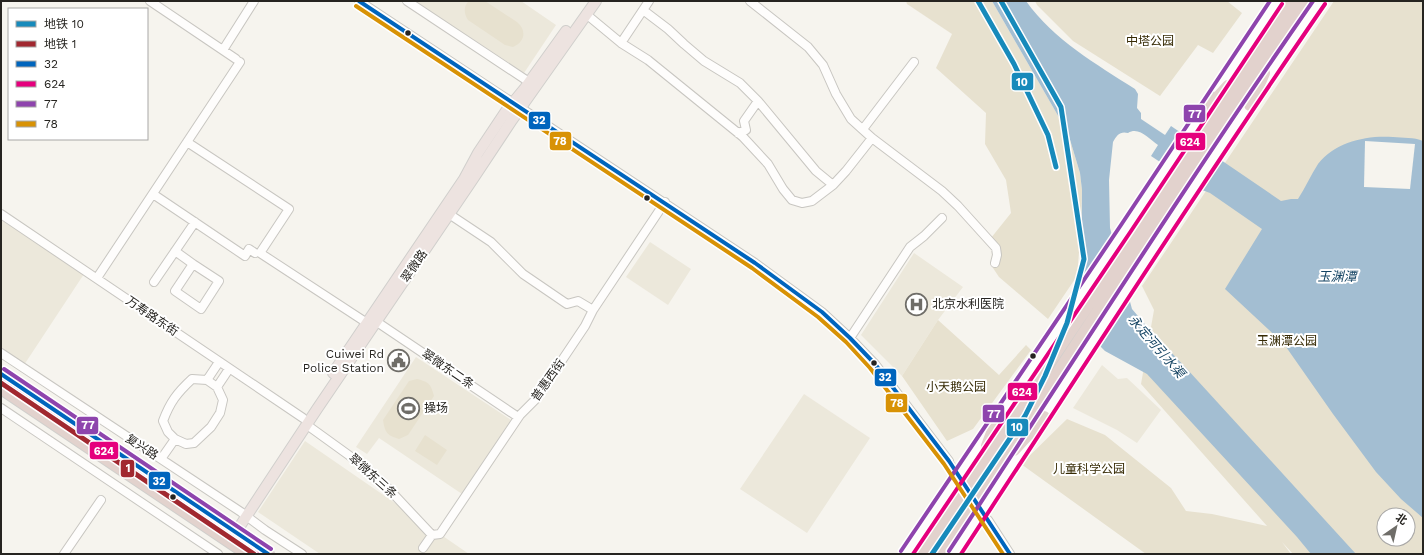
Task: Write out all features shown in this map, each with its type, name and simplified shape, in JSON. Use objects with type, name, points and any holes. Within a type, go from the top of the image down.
[{"type":"highway","points":[[936,554],[990,476],[1128,266],[1257,54],[1293,1]]},
{"type":"highway","points":[[1201,147],[1277,45],[1306,1]]},
{"type":"highway","points":[[1250,105],[1277,45]]},
{"type":"highway","points":[[1200,117],[1257,54]]},
{"type":"highway","points":[[920,554],[1123,252],[1180,179]]},
{"type":"highway","name":"复兴路","points":[[1,374],[231,533],[248,554]]},
{"type":"highway","name":"复兴路","points":[[1,388],[231,533],[268,554]]},
{"type":"highway","points":[[979,466],[998,417]]},
{"type":"highway","points":[[990,476],[1044,417]]},
{"type":"main road","name":"翠微路","points":[[372,322],[449,214],[517,105],[529,82],[588,1]]},
{"type":"main road","name":"翠微路","points":[[231,533],[372,322],[464,179],[478,153],[506,110],[517,105],[596,1]]},
{"type":"street","points":[[97,278],[187,142],[238,61],[150,1]]},
{"type":"street","points":[[223,50],[254,1]]},
{"type":"street","points":[[359,1],[755,263],[822,312],[875,364],[949,461]]},
{"type":"street","points":[[407,1],[529,82]]},
{"type":"street","points":[[621,43],[649,1]]},
{"type":"street","points":[[750,1],[808,47],[823,65],[836,94],[851,119],[872,138],[942,191],[958,206],[996,248],[997,255],[995,262]]},
{"type":"street","points":[[757,1],[811,44],[826,63],[844,101],[857,123]]},
{"type":"street","points":[[1201,147],[1200,117],[1277,1]]},
{"type":"street","points":[[954,554],[1131,282],[1180,179],[1201,147],[1250,105],[1320,1]]},
{"type":"street","points":[[643,10],[668,29],[704,61],[740,83],[758,101],[816,171],[833,185]]},
{"type":"street","points":[[586,14],[621,43],[648,60],[743,137],[768,164],[783,189],[792,200],[802,203],[812,202],[846,172],[872,138]]},
{"type":"street","points":[[863,129],[914,62]]},
{"type":"street","points":[[738,133],[746,130],[744,121],[758,101]]},
{"type":"street","name":"翠微东二条","points":[[187,142],[289,209],[260,253],[372,322],[518,417]]},
{"type":"street","points":[[906,554],[1126,228],[1180,179]]},
{"type":"street","points":[[153,194],[245,256],[249,249],[255,253]]},
{"type":"street","name":"普惠西街","points":[[423,548],[432,535],[440,534],[518,417],[536,399],[585,326],[593,310],[664,202]]},
{"type":"street","name":"万寿路东街","points":[[1,214],[220,362],[305,422]]},
{"type":"street","points":[[449,214],[491,242],[523,274],[564,302],[567,304],[578,301],[593,310]]},
{"type":"street","points":[[850,338],[910,247],[924,236],[942,218]]},
{"type":"street","points":[[154,282],[195,222]]},
{"type":"street","points":[[175,251],[219,281],[201,309],[175,291],[194,264]]},
{"type":"street","name":"复兴路","points":[[1,353],[302,554]]},
{"type":"street","points":[[207,380],[220,362]]},
{"type":"street","points":[[217,387],[229,369]]},
{"type":"street","points":[[192,379],[207,380],[217,387],[223,400],[220,413],[211,427],[194,443],[186,444],[175,439],[168,432],[163,421],[168,408],[178,391],[192,379]]},
{"type":"street","points":[[1,408],[217,554]]},
{"type":"street","name":"翠微东三条","points":[[305,422],[362,464],[385,485],[432,535]]},
{"type":"street","points":[[161,459],[175,439]]},
{"type":"street","points":[[64,554],[101,500]]},
{"type":"street","points":[[988,520],[1010,554]]},
{"type":"street","name":"翠微路","points":[[217,554],[231,533]]},
{"type":"shaded area","points":[[415,1],[521,1],[556,25],[524,73]]},
{"type":"shaded area","points":[[1,218],[84,274],[24,365],[1,349]]},
{"type":"shaded area","points":[[650,242],[691,269],[668,305],[626,277]]},
{"type":"shaded area","name":"北京水利医院","points":[[914,253],[963,287],[938,320],[902,376],[861,335]]},
{"type":"shaded area","points":[[416,357],[511,420],[462,494],[379,438],[367,454],[356,447]]},
{"type":"shaded area","points":[[1102,365],[1118,379],[1127,378],[1161,410],[1137,443],[1117,430],[1073,408]]},
{"type":"shaded area","points":[[804,394],[870,438],[807,533],[740,489]]},
{"type":"shaded area","points":[[305,441],[469,554],[320,554],[258,512]]},
{"type":"green space","points":[[469,1],[485,1],[517,22],[523,32],[520,42],[513,47],[505,45],[468,20],[465,10]]},
{"type":"green space","points":[[906,1],[992,1],[1068,133],[1080,173],[1082,190],[1081,229],[1077,276],[1048,319],[999,277],[991,265],[994,252],[987,243],[1011,213],[1006,180],[985,144],[986,113],[936,68],[952,34],[907,4]]},
{"type":"green space","name":"中塔公园","points":[[1035,1],[1227,1],[1242,13],[1213,53],[1198,45],[1160,96],[1073,41],[1037,5]]},
{"type":"green space","name":"玉渊潭公园","points":[[1334,1],[1423,1],[1423,554],[1293,554],[1282,542],[1291,554],[1146,554],[1021,464],[1067,419],[1105,435],[1171,488],[1186,511],[1212,514],[1267,526],[1141,384],[1154,310],[1142,286]]},
{"type":"green space","name":"小天鹅公园","points":[[938,320],[999,375],[1026,345],[1031,350],[973,429],[947,441],[902,376]]},
{"type":"green space","name":"操场","points":[[417,379],[429,384],[434,396],[408,435],[399,439],[387,433],[383,420],[409,381]]},
{"type":"green space","points":[[425,435],[447,450],[437,465],[415,451]]},
{"type":"water","points":[[992,1],[1026,1],[1049,28],[1076,50],[1135,89],[1138,94],[1137,108],[1141,113],[1141,119],[1165,135],[1171,126],[1281,201],[1298,199],[1318,164],[1325,156],[1342,145],[1372,137],[1412,138],[1423,141],[1423,518],[1416,512],[1416,507],[1410,507],[1401,499],[1376,472],[1284,344],[1225,289],[1262,229],[1210,193],[1202,190],[1151,156],[1158,145],[1144,134],[1136,131],[1121,133],[1113,142],[1109,180],[1110,228],[1132,309],[1356,554],[1311,554],[1147,374],[1105,351],[1099,345],[1081,290],[1082,190],[1080,173],[1068,133]]},
{"type":"pier","points":[[1365,141],[1415,144],[1410,189],[1364,187]]},
{"type":"tunnel","points":[[949,461],[988,520]]},
{"type":"metro line","name":"10","points":[[978,1],[1014,64],[1048,135],[1056,167]]},
{"type":"metro line","name":"10","points":[[932,554],[1025,416],[1045,376],[1067,323],[1084,259],[1061,107],[1001,1]]},
{"type":"metro line","name":"1","points":[[1,383],[254,554]]},
{"type":"transit line","name":"32","points":[[359,1],[755,263],[822,312],[875,364],[949,461],[1010,554]]},
{"type":"transit line","name":"77","points":[[901,551],[1270,1]]},
{"type":"transit line","name":"77","points":[[949,551],[1174,206],[1313,1]]},
{"type":"transit line","name":"624","points":[[913,554],[1282,4]]},
{"type":"transit line","name":"624","points":[[961,554],[1187,209],[1325,4]]},
{"type":"transit line","name":"78","points":[[356,6],[752,268],[818,317],[846,342],[870,368],[944,464],[1003,554]]},
{"type":"transit line","name":"77","points":[[4,369],[271,549]]},
{"type":"transit line","name":"32","points":[[1,374],[268,554]]},
{"type":"transit line","name":"624","points":[[1,381],[257,554]]},
{"type":"place","name":"北京水利医院","points":[[916,304]]},
{"type":"place","name":"Cuiwei Rd Police Station","points":[[399,361]]},
{"type":"place","name":"操场","points":[[408,408]]},
{"type":"water label","name":"玉渊潭","points":[[1337,276]]},
{"type":"water label","name":"永定河引水渠","points":[[1157,346]]},
{"type":"park label","name":"儿童科学公园","points":[[1089,469]]}]
